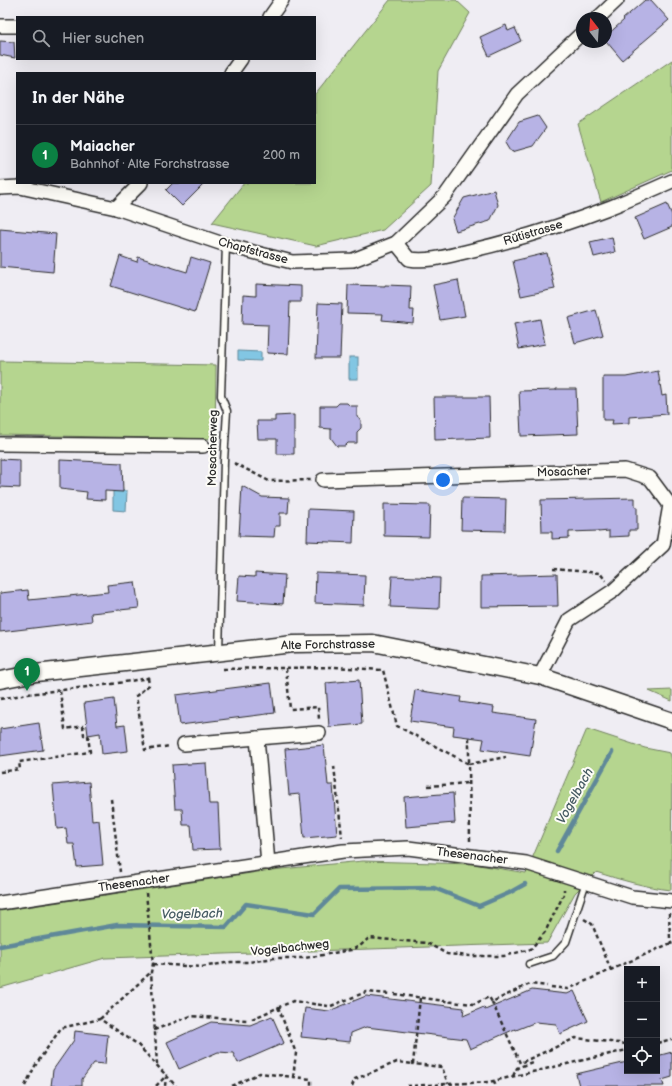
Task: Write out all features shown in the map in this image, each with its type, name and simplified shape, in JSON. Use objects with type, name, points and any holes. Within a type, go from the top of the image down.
[{"type":"street","points":[[271,16],[282,0]]},
{"type":"street","points":[[604,12],[617,0]]},
{"type":"street","points":[[0,26],[16,26]]},
{"type":"street","name":"Chapfstrasse","points":[[0,188],[20,187],[116,208],[226,245],[292,262],[352,260],[396,243],[445,196],[517,94],[576,39]]},
{"type":"street","points":[[232,72],[240,60]]},
{"type":"street","name":"Rütistrasse","points":[[396,243],[409,259],[432,259],[535,234],[611,207],[672,181]]},
{"type":"street","points":[[116,208],[140,184]]},
{"type":"street","points":[[0,444],[203,446]]},
{"type":"street","name":"Mosacher","points":[[323,480],[625,470],[650,478],[670,505],[663,545],[613,591],[570,620],[540,676]]},
{"type":"street","name":"Alte Forchstrasse","points":[[0,680],[36,673],[220,659],[293,644],[373,643],[540,676],[672,721]]},
{"type":"street","points":[[184,744],[319,733]]},
{"type":"street","points":[[257,738],[268,863]]},
{"type":"street","name":"Thesenacher","points":[[0,903],[343,851],[408,848],[526,864],[632,897],[670,901]]},
{"type":"lane","name":"Mosacherweg","points":[[220,659],[224,461],[227,411],[221,396],[226,245]]},
{"type":"lane","points":[[529,964],[553,956],[566,942],[586,882]]},
{"type":"path","points":[[224,461],[232,461],[269,481],[323,480]]},
{"type":"path","points":[[553,569],[600,573],[613,591]]},
{"type":"path","points":[[220,659],[221,669],[334,666],[383,670],[397,726],[468,764],[506,757]]},
{"type":"path","points":[[286,668],[290,709],[318,707]]},
{"type":"path","points":[[148,678],[149,685],[136,696],[145,750],[184,744]]},
{"type":"path","points":[[0,772],[20,769],[19,762],[90,752],[88,735],[84,735],[83,726],[65,729],[60,690]]},
{"type":"path","points":[[469,737],[468,783],[471,856]]},
{"type":"path","points":[[334,766],[343,851]]},
{"type":"path","points":[[428,786],[468,783]]},
{"type":"path","points":[[111,799],[121,885]]},
{"type":"path","name":"Vogelbachweg","points":[[153,964],[202,967],[231,962],[249,962],[274,958],[305,958],[351,950],[360,946],[369,938],[427,943],[447,954],[504,956],[531,949],[546,932],[564,894],[565,876]]},
{"type":"path","points":[[551,987],[568,989],[672,944],[670,938],[670,901]]},
{"type":"path","points":[[148,907],[153,964],[151,972],[157,1064]]},
{"type":"path","points":[[576,913],[592,924],[611,970]]},
{"type":"path","points":[[25,1086],[35,1066],[61,1028],[100,1019],[151,972]]},
{"type":"path","points":[[492,1002],[530,984],[547,986]]},
{"type":"path","points":[[252,1019],[293,1001],[330,1006],[366,992],[390,994]]},
{"type":"path","points":[[394,994],[460,1003]]},
{"type":"path","points":[[464,1003],[474,1004],[489,997],[520,1063],[576,1038],[624,1044]]},
{"type":"path","points":[[413,1064],[420,998]]},
{"type":"path","points":[[278,1007],[296,1053],[293,1078]]},
{"type":"path","points":[[154,1030],[191,1016],[247,1020]]},
{"type":"path","points":[[100,1019],[137,1044],[176,1086]]},
{"type":"path","points":[[660,1042],[672,1039]]},
{"type":"path","points":[[407,1086],[489,1082],[624,1051]]},
{"type":"path","points":[[512,1076],[517,1068],[532,1062],[530,1059]]},
{"type":"path","points":[[352,1086],[355,1079],[396,1062],[442,1067],[448,1084]]},
{"type":"path","points":[[232,1086],[260,1073],[311,1079],[311,1086]]},
{"type":"path","points":[[156,1086],[167,1075]]},
{"type":"path","points":[[166,1086],[167,1075]]},
{"type":"path","points":[[494,1080],[496,1086]]},
{"type":"green space","points":[[390,0],[456,0],[470,13],[438,71],[431,186],[383,230],[316,246],[212,223],[243,184],[316,184],[316,93]]},
{"type":"green space","points":[[672,60],[672,170],[601,202],[578,124]]},
{"type":"green space","points":[[0,361],[216,365],[215,439],[0,435]]},
{"type":"green space","points":[[672,690],[672,701],[649,691]]},
{"type":"green space","points":[[587,729],[645,748],[670,753],[672,760],[671,890],[633,883],[596,872],[575,893],[547,943],[105,958],[0,988],[0,911],[271,870],[363,861],[473,864],[526,873]]},
{"type":"water","points":[[238,351],[261,352],[261,361],[238,360]]},
{"type":"water","points":[[349,357],[358,357],[358,379],[349,379]]},
{"type":"water","points":[[113,490],[127,491],[126,511],[113,510]]},
{"type":"building","points":[[645,0],[651,0],[669,20],[622,60],[612,48],[612,31],[624,20],[623,19]]},
{"type":"building","points":[[506,25],[508,31],[515,28],[521,41],[489,56],[480,37]]},
{"type":"building","points":[[0,41],[14,42],[15,58],[0,55]]},
{"type":"building","points":[[538,116],[546,128],[533,146],[512,152],[506,142],[519,122]]},
{"type":"building","points":[[172,184],[204,184],[182,206],[166,190]]},
{"type":"building","points":[[494,190],[498,205],[490,221],[456,231],[452,219],[464,198]]},
{"type":"building","points":[[667,204],[672,215],[672,227],[644,239],[635,218]]},
{"type":"building","points":[[0,229],[56,234],[53,272],[0,267]]},
{"type":"building","points":[[612,237],[615,252],[594,257],[590,242]]},
{"type":"building","points":[[547,253],[555,289],[521,296],[513,261]]},
{"type":"building","points":[[120,256],[137,262],[138,257],[187,272],[191,257],[210,263],[195,312],[111,286]]},
{"type":"building","points":[[458,280],[465,316],[440,320],[433,285]]},
{"type":"building","points":[[256,284],[301,286],[301,302],[290,302],[288,354],[267,353],[268,325],[242,324],[243,295],[256,296]]},
{"type":"building","points":[[348,285],[411,286],[410,310],[414,310],[413,323],[382,320],[383,314],[347,313]]},
{"type":"building","points":[[318,303],[342,304],[340,358],[316,358]]},
{"type":"building","points":[[596,310],[603,335],[575,343],[568,318]]},
{"type":"building","points":[[540,319],[545,344],[519,349],[514,324]]},
{"type":"building","points":[[658,371],[662,396],[666,395],[667,414],[629,417],[629,423],[612,424],[613,420],[603,420],[603,377],[626,377]]},
{"type":"building","points":[[576,389],[578,434],[521,436],[519,391]]},
{"type":"building","points":[[434,397],[489,397],[490,438],[435,440]]},
{"type":"building","points":[[339,403],[347,403],[350,406],[357,406],[357,417],[361,420],[361,428],[357,432],[357,443],[348,443],[345,446],[337,446],[331,438],[331,429],[320,428],[320,406],[336,406]]},
{"type":"building","points":[[294,415],[294,454],[277,454],[277,439],[258,439],[257,421],[275,421],[275,416]]},
{"type":"building","points":[[0,459],[20,460],[20,488],[0,487]]},
{"type":"building","points":[[60,460],[122,463],[123,492],[105,491],[105,500],[86,499],[87,492],[60,489]]},
{"type":"building","points":[[242,486],[262,497],[289,498],[288,513],[280,513],[280,526],[275,526],[274,537],[239,536]]},
{"type":"building","points":[[462,498],[506,499],[505,531],[461,530]]},
{"type":"building","points":[[635,498],[635,507],[637,507],[637,530],[629,530],[629,536],[609,537],[609,531],[569,532],[569,538],[552,539],[552,532],[542,532],[541,500]]},
{"type":"building","points":[[384,504],[430,505],[429,537],[384,536]]},
{"type":"building","points":[[308,509],[354,511],[353,543],[307,541]]},
{"type":"building","points":[[255,573],[285,575],[283,604],[237,601],[239,576],[255,577]]},
{"type":"building","points":[[316,573],[365,575],[364,605],[315,603]]},
{"type":"building","points":[[557,574],[558,606],[481,607],[481,576]]},
{"type":"building","points":[[392,576],[440,578],[439,609],[390,607]]},
{"type":"building","points":[[135,582],[139,608],[91,613],[92,621],[0,632],[0,593],[28,590],[29,600],[108,592],[107,585]]},
{"type":"building","points":[[359,680],[362,724],[329,727],[326,683]]},
{"type":"building","points":[[271,683],[275,713],[180,725],[176,695]]},
{"type":"building","points":[[415,690],[461,697],[460,702],[494,707],[493,713],[536,719],[530,756],[482,749],[484,739],[453,735],[454,727],[410,721]]},
{"type":"building","points":[[114,699],[117,726],[125,725],[128,751],[102,754],[100,733],[88,735],[84,703]]},
{"type":"building","points":[[39,723],[43,750],[0,756],[0,729]]},
{"type":"building","points":[[324,745],[328,785],[333,785],[337,835],[304,838],[300,794],[289,795],[285,749]]},
{"type":"building","points":[[206,763],[209,804],[218,804],[220,849],[193,850],[191,825],[183,825],[182,809],[175,809],[172,765]]},
{"type":"building","points":[[89,782],[92,821],[99,820],[103,865],[77,867],[74,844],[68,844],[66,828],[57,829],[53,785]]},
{"type":"building","points":[[453,793],[455,823],[406,827],[404,797]]},
{"type":"building","points":[[532,990],[567,994],[574,991],[588,1021],[560,1034],[556,1024],[536,1022],[516,1030],[515,1029],[470,1049],[466,1039],[366,1027],[351,1033],[350,1042],[301,1037],[305,1008],[329,1011],[366,996],[464,1008],[463,1016],[484,1007],[485,1010]]},
{"type":"building","points":[[272,1016],[284,1043],[238,1063],[233,1053],[218,1052],[179,1069],[167,1042],[211,1022],[250,1025]]},
{"type":"building","points":[[75,1031],[108,1035],[105,1064],[94,1063],[82,1079],[82,1086],[51,1086],[53,1070],[74,1040]]},
{"type":"building","points":[[672,1052],[672,1077],[662,1080],[664,1086],[579,1086],[576,1074],[624,1063],[624,1074],[660,1074],[660,1055]]},
{"type":"waterway","name":"Vogelbach","points":[[557,851],[612,752]]},
{"type":"waterway","name":"Vogelbach","points":[[0,946],[117,925],[226,927],[246,904],[314,914],[339,889],[434,888],[479,906],[509,893],[525,884]]},
{"type":"place","name":"Maiacher","points":[[27,691]]}]
